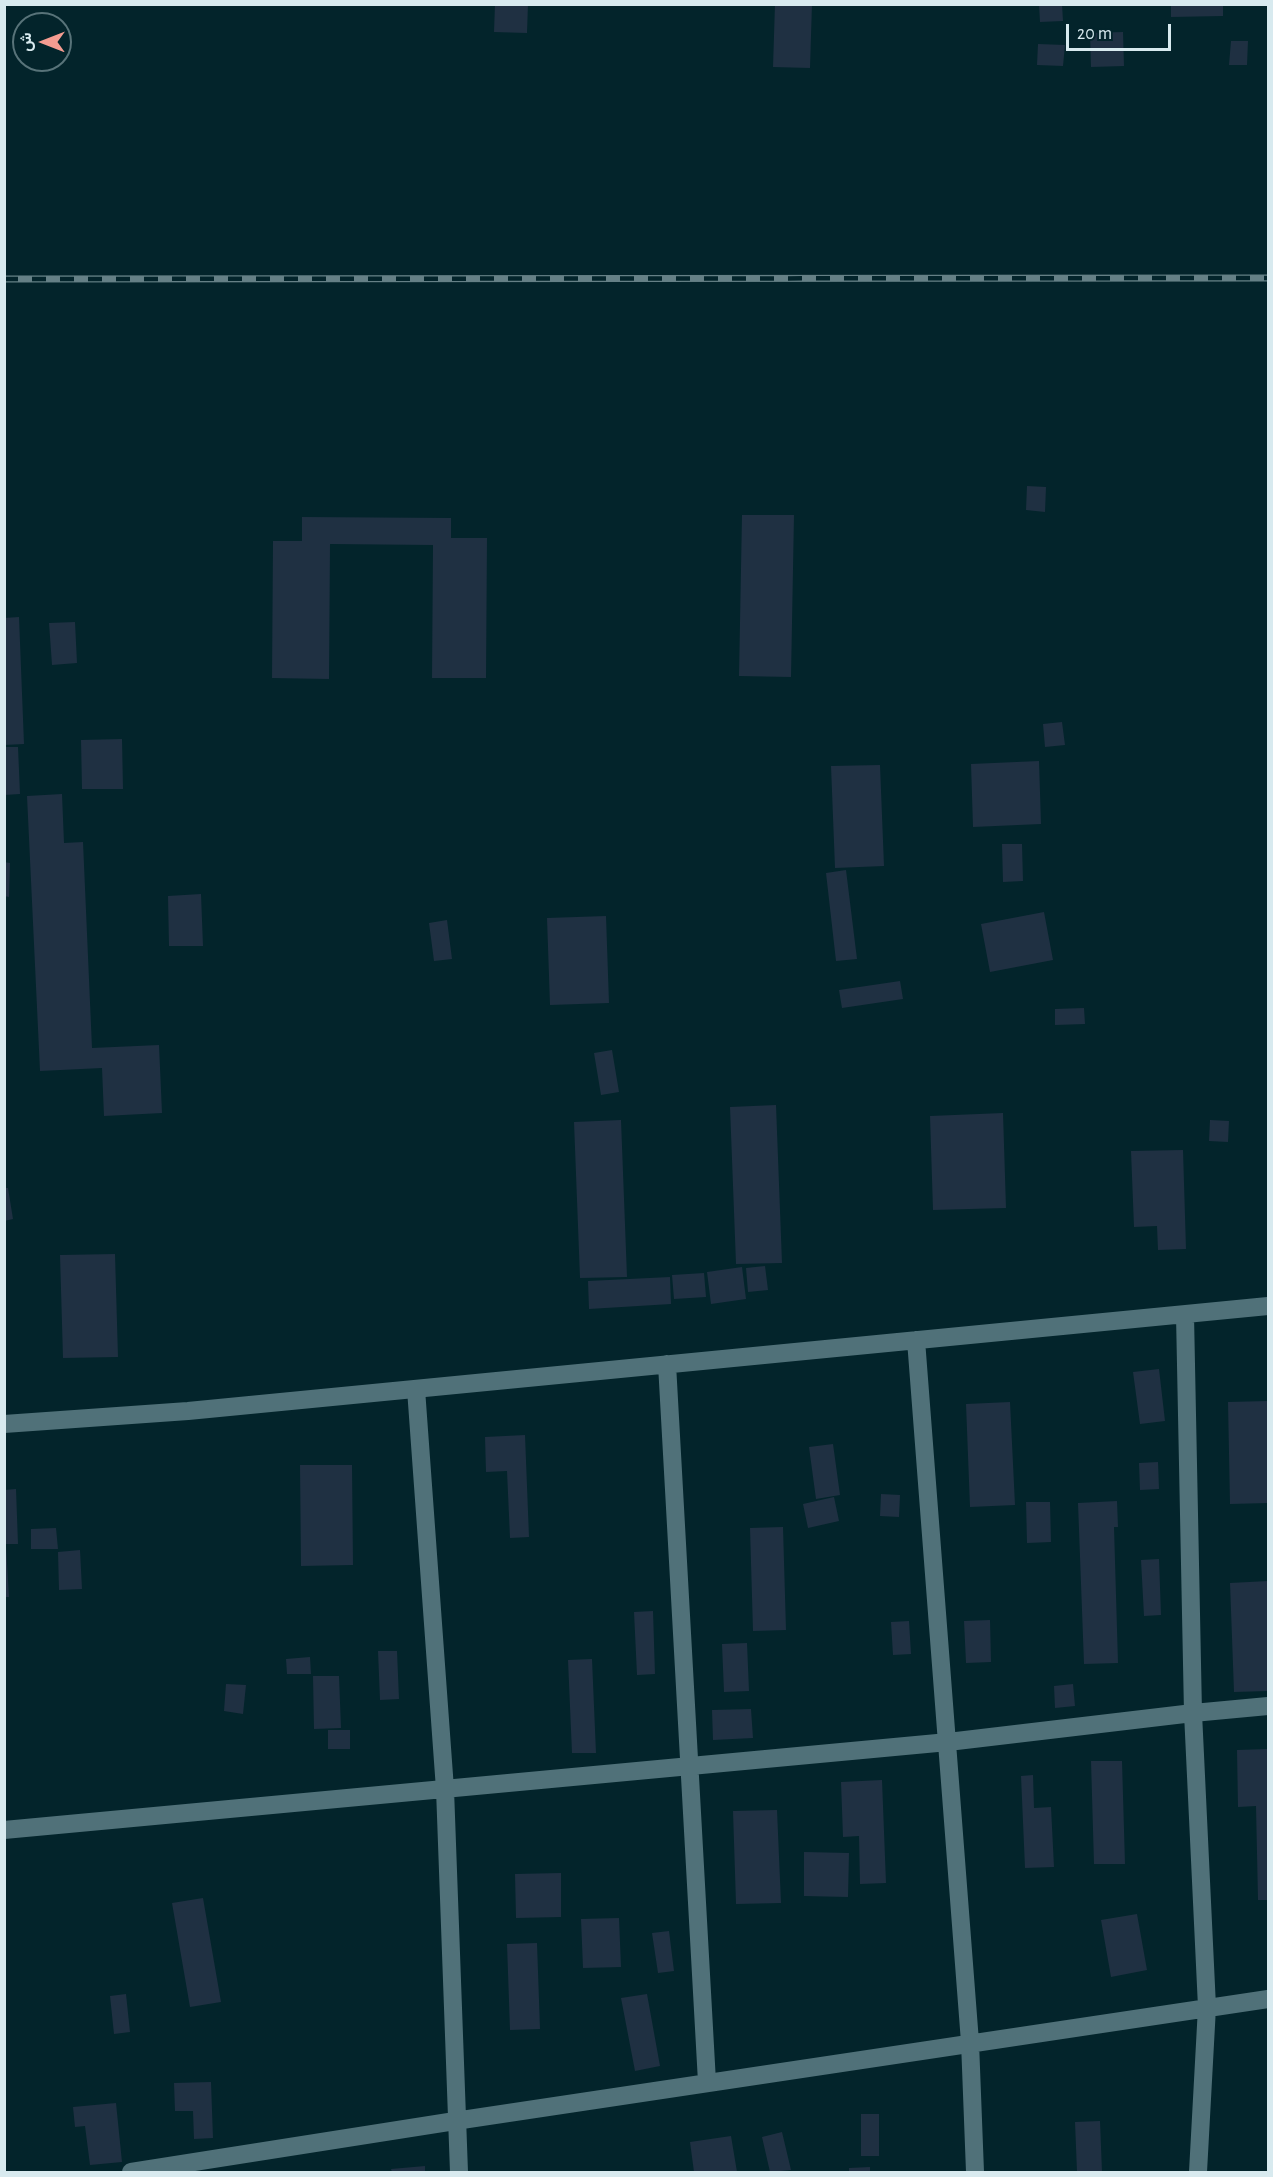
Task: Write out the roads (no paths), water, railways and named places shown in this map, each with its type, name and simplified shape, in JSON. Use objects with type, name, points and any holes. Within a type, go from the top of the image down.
[{"type":"street","points":[[4,1424],[416,1389],[1269,1306]]},
{"type":"street","points":[[1185,1315],[1193,1713],[1207,2007],[1198,2172]]},
{"type":"street","points":[[916,1340],[970,2042],[975,2172]]},
{"type":"street","points":[[667,1364],[707,2082]]},
{"type":"street","points":[[416,1389],[445,1789],[455,2121],[459,2172]]},
{"type":"street","points":[[4,1830],[948,1742],[1269,1706]]},
{"type":"street","points":[[131,2172],[970,2042],[1269,1999]]},
{"type":"railway","points":[[4,279],[1268,278]]}]
